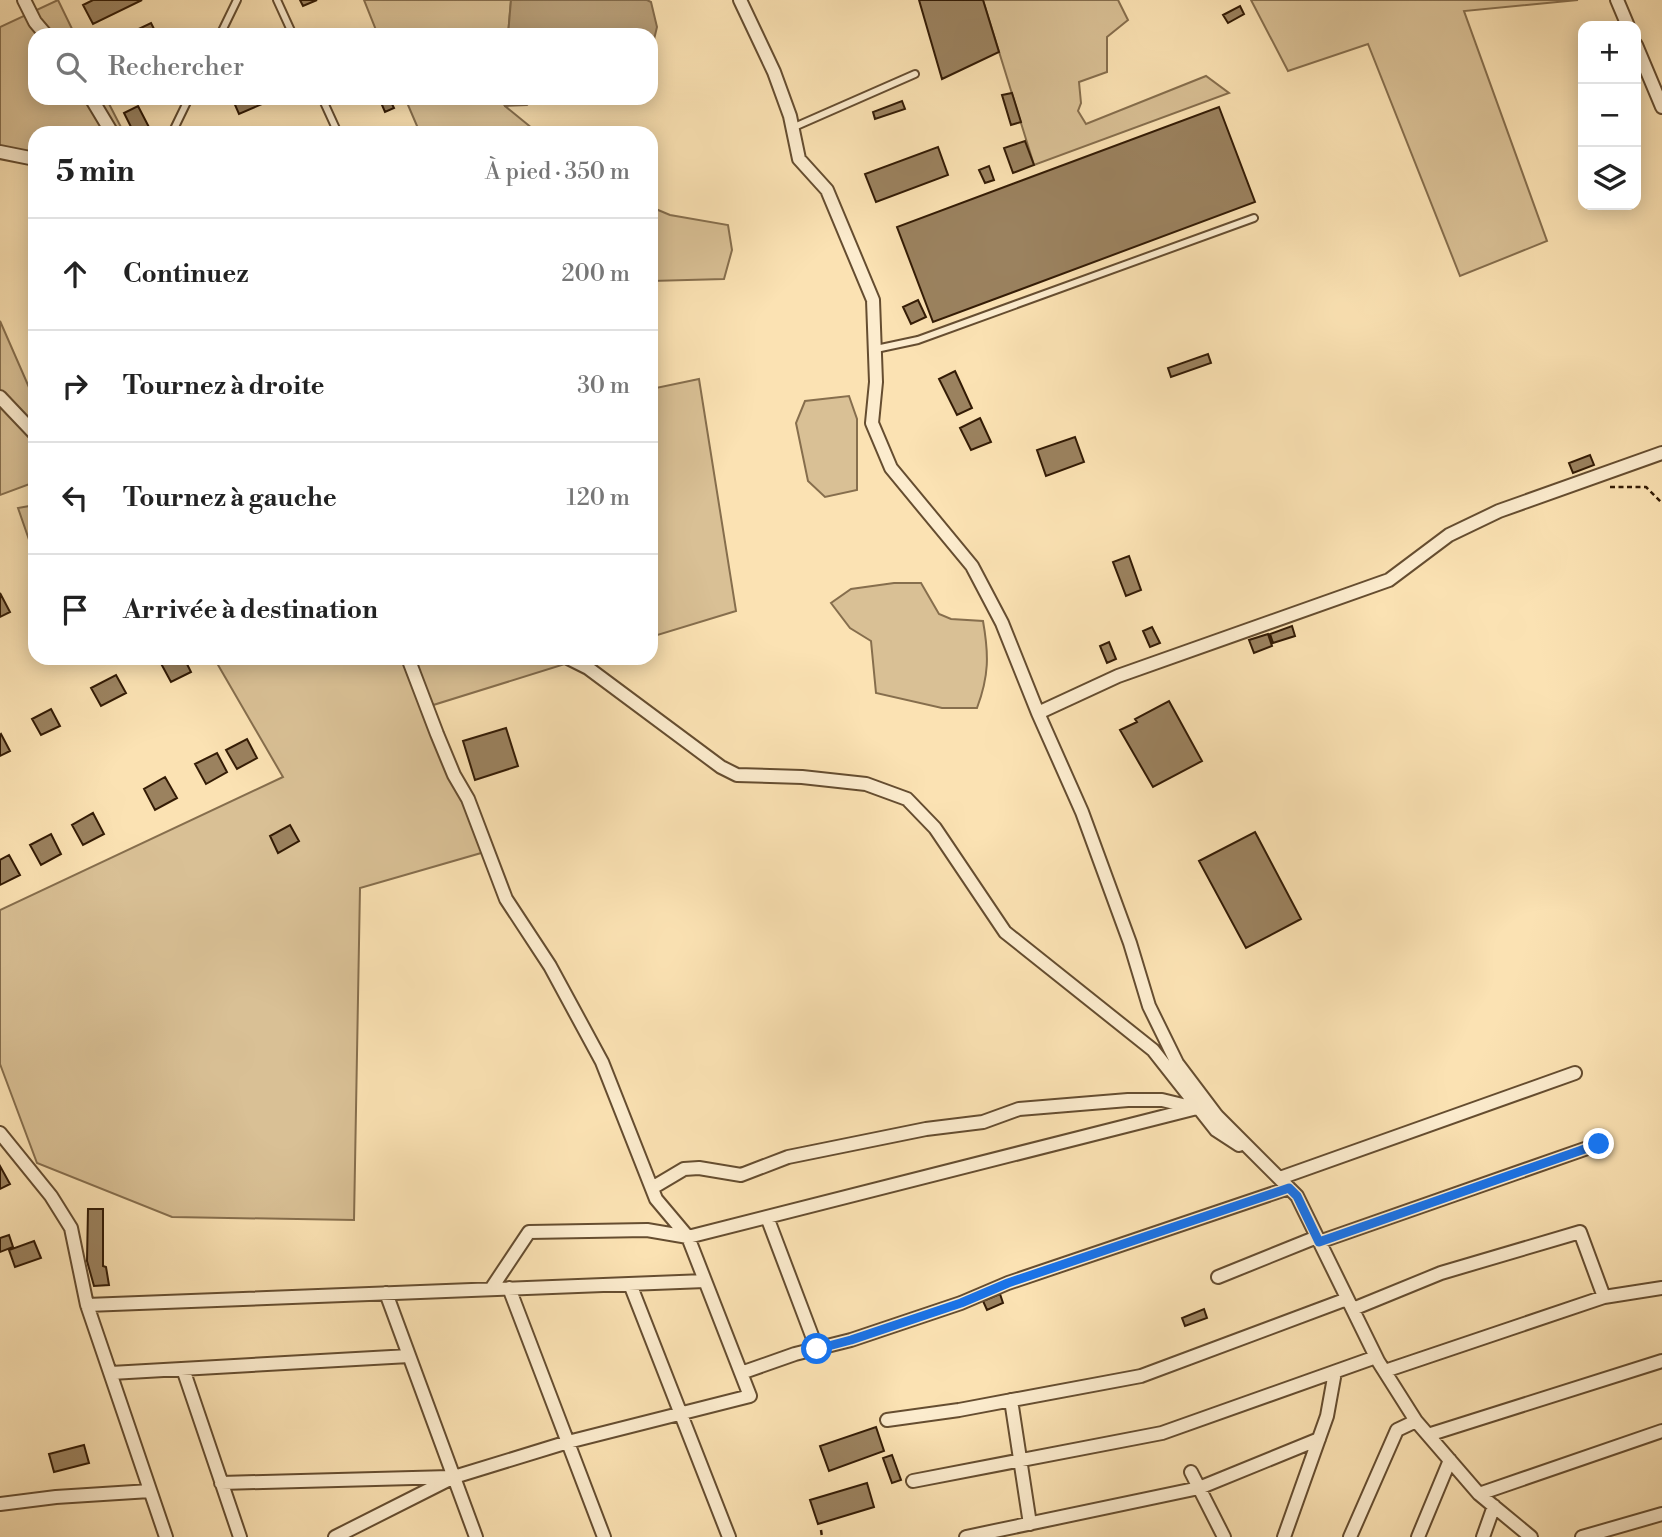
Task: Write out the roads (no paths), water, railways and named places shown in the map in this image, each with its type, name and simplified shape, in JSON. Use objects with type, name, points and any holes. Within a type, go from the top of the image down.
[{"type":"street","points":[[24,0],[40,28]]},
{"type":"street","points":[[740,0],[774,72],[799,159],[827,190],[873,300],[876,382],[872,423],[891,468],[972,566],[1002,623],[1082,812],[1130,943],[1149,1006],[1177,1063],[1217,1116],[1297,1196],[1376,1357],[1416,1421],[1479,1494],[1531,1537]]},
{"type":"street","points":[[1617,0],[1626,21]]},
{"type":"street","points":[[1641,57],[1662,107]]},
{"type":"street","points":[[95,105],[108,126]]},
{"type":"street","points":[[0,152],[28,158]]},
{"type":"street","points":[[0,397],[28,427]]},
{"type":"street","points":[[1038,713],[1118,676],[1389,580],[1449,535],[1499,510],[1662,453]]},
{"type":"street","points":[[335,1537],[454,1477],[568,1443],[750,1396],[688,1237],[656,1199],[602,1062],[550,966],[506,899],[468,799],[453,775],[411,665]]},
{"type":"street","points":[[582,665],[721,767],[737,775],[802,777],[866,784],[907,799],[935,828],[1005,932],[1153,1050],[1216,1130],[1265,1163]]},
{"type":"street","points":[[1280,1178],[1575,1073]]},
{"type":"street","points":[[652,1188],[684,1169],[699,1168],[741,1175],[788,1157],[926,1129],[983,1122],[1019,1109],[1128,1100],[1162,1100],[1197,1108]]},
{"type":"street","points":[[491,1289],[529,1232],[647,1230],[688,1237],[1197,1108]]},
{"type":"street","points":[[0,1133],[51,1196],[71,1228],[88,1305],[166,1537]]},
{"type":"street","points":[[1218,1277],[1318,1239],[1599,1144]]},
{"type":"street","points":[[741,1373],[961,1303],[1008,1283],[1289,1188]]},
{"type":"street","points":[[767,1217],[817,1349]]},
{"type":"street","points":[[887,1420],[959,1410],[1142,1376],[1441,1273],[1580,1232],[1604,1297]]},
{"type":"street","points":[[88,1305],[705,1281]]},
{"type":"street","points":[[630,1284],[729,1537]]},
{"type":"street","points":[[509,1288],[604,1537]]},
{"type":"street","points":[[1385,1371],[1604,1297],[1662,1288]]},
{"type":"street","points":[[386,1293],[476,1537]]},
{"type":"street","points":[[111,1373],[409,1356]]},
{"type":"street","points":[[913,1481],[1162,1433],[1376,1357]]},
{"type":"street","points":[[1428,1435],[1662,1361]]},
{"type":"street","points":[[183,1369],[240,1537]]},
{"type":"street","points":[[1284,1537],[1327,1416],[1335,1371]]},
{"type":"street","points":[[1011,1400],[1030,1524]]},
{"type":"street","points":[[1350,1537],[1397,1430],[1416,1421]]},
{"type":"street","points":[[1479,1494],[1662,1431]]},
{"type":"street","points":[[966,1537],[1199,1488],[1319,1439]]},
{"type":"street","points":[[1418,1537],[1450,1460]]},
{"type":"street","points":[[1191,1472],[1224,1537]]},
{"type":"street","points":[[222,1483],[454,1477]]},
{"type":"street","points":[[0,1504],[56,1497],[150,1491]]},
{"type":"street","points":[[1483,1537],[1494,1506]]},
{"type":"street","points":[[1582,1537],[1662,1514]]},
{"type":"lane","points":[[223,28],[237,0]]},
{"type":"lane","points":[[277,0],[290,28]]},
{"type":"lane","points":[[792,128],[915,74]]},
{"type":"lane","points":[[175,126],[186,105]]},
{"type":"lane","points":[[325,105],[335,126]]},
{"type":"lane","points":[[875,349],[918,340],[1254,218]]}]
